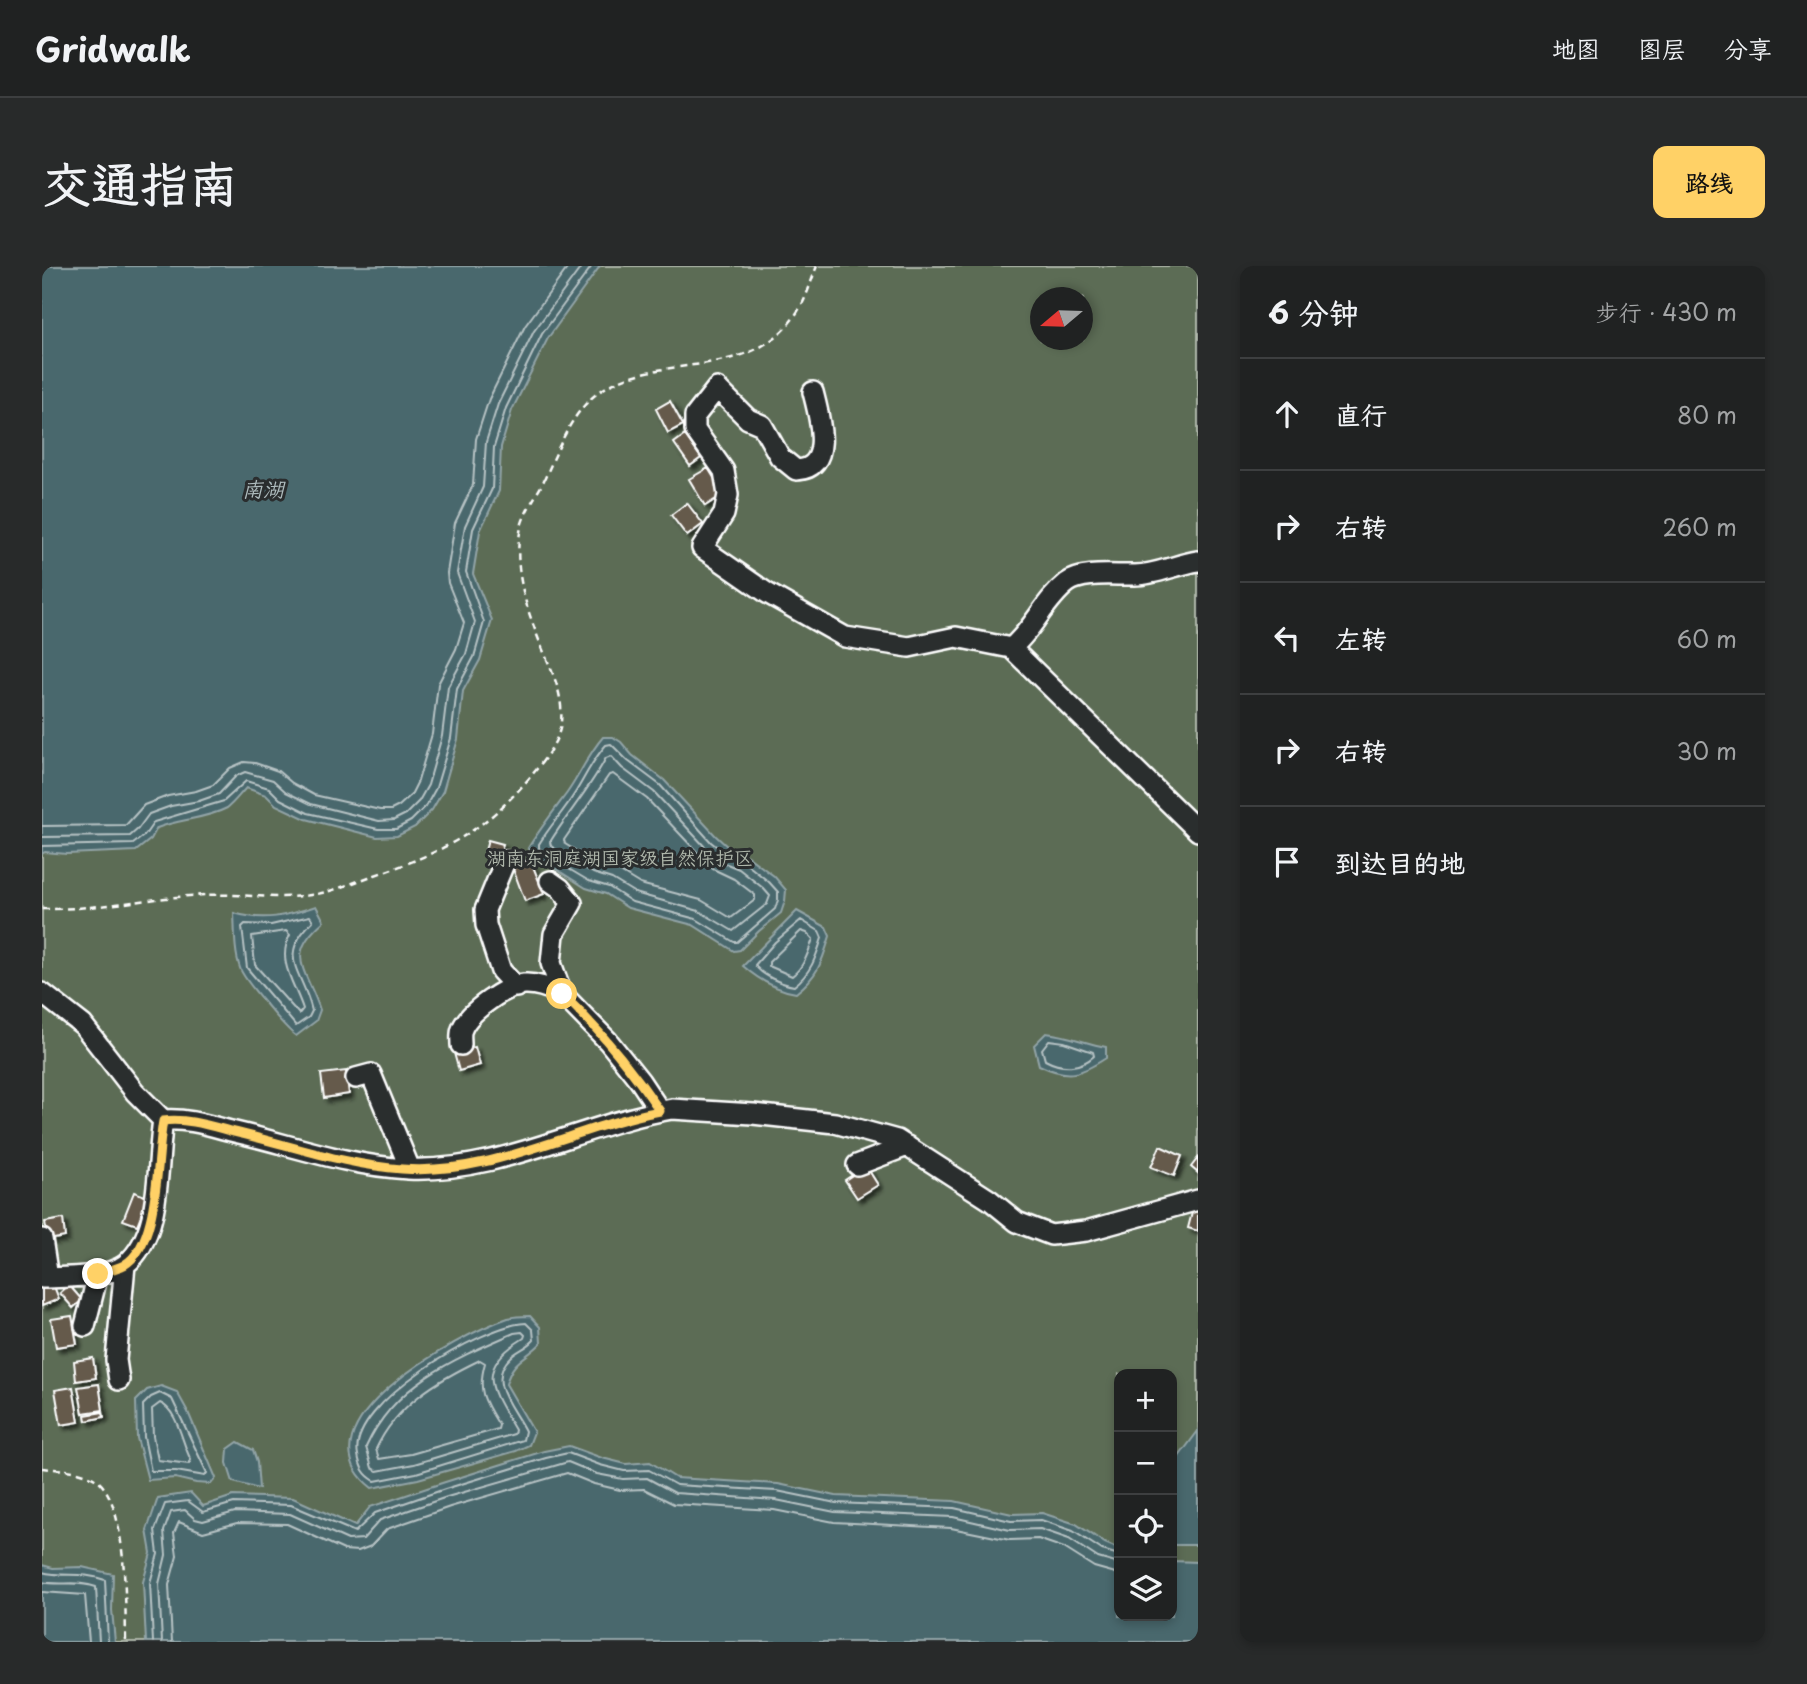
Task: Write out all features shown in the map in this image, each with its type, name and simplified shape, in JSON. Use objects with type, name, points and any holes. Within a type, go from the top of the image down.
[{"type":"street","points":[[813,392],[822,433],[816,462],[807,470],[796,470],[780,457],[762,425],[748,419],[717,388],[695,416],[695,430],[724,471],[728,495],[724,514],[702,548],[767,593],[845,637],[909,647],[956,637],[1011,648],[1198,831]]},
{"type":"street","points":[[1011,648],[1023,638],[1042,610],[1069,581],[1097,575],[1138,575],[1198,561]]},
{"type":"street","points":[[505,862],[485,910],[486,925],[501,971],[516,987]]},
{"type":"street","points":[[551,881],[572,903],[554,934],[551,963],[562,994],[608,1041],[660,1111]]},
{"type":"street","points":[[461,1045],[462,1030],[481,1006],[500,993],[523,984],[538,985],[562,994]]},
{"type":"street","points":[[42,993],[83,1025],[135,1092],[163,1121]]},
{"type":"street","points":[[356,1078],[371,1074],[410,1169]]},
{"type":"street","points":[[163,1121],[178,1119],[255,1136],[330,1158],[436,1170],[498,1159],[631,1116],[672,1109],[753,1114],[835,1123],[897,1140],[990,1200],[1017,1222],[1051,1235],[1086,1231],[1198,1200]]},
{"type":"street","points":[[42,1239],[45,1278],[98,1274],[125,1265],[147,1238],[156,1195],[158,1148],[163,1121]]},
{"type":"street","points":[[857,1165],[907,1146]]},
{"type":"street","points":[[119,1380],[116,1360],[125,1265]]},
{"type":"street","points":[[85,1326],[98,1274]]},
{"type":"path","points":[[42,909],[80,909],[208,894],[314,895],[426,857],[446,848],[485,822],[506,804],[541,763],[561,726],[559,687],[530,616],[522,587],[519,558],[522,526],[567,432],[579,412],[597,394],[622,380],[648,371],[714,364],[761,348],[777,335],[798,311],[817,266]]},
{"type":"path","points":[[42,1468],[78,1471],[98,1480],[112,1502],[119,1522],[125,1590],[125,1642]]},
{"type":"green space","name":"湖南东洞庭湖国家级自然保护区","points":[[42,266],[1198,266],[1198,1642],[42,1642]]},
{"type":"water","name":"南湖","points":[[42,266],[600,266],[548,338],[512,410],[501,447],[499,491],[480,531],[473,574],[492,620],[480,660],[463,691],[458,739],[443,791],[432,810],[415,827],[397,836],[377,837],[306,819],[276,805],[266,795],[246,788],[227,808],[157,828],[151,839],[136,851],[42,854]]},
{"type":"water","points":[[603,737],[613,737],[621,742],[632,755],[664,780],[730,849],[747,856],[774,876],[786,890],[781,913],[740,950],[734,951],[693,925],[628,908],[606,894],[586,888],[528,848]]},
{"type":"water","points":[[316,906],[324,921],[304,944],[301,954],[305,973],[320,1010],[316,1021],[296,1036],[265,1004],[243,974],[237,955],[234,913],[275,917]]},
{"type":"water","points":[[797,911],[826,927],[830,936],[818,968],[796,993],[768,984],[743,966]]},
{"type":"water","points":[[1046,1033],[1106,1047],[1106,1058],[1074,1073],[1058,1072],[1039,1065],[1034,1045]]},
{"type":"water","points":[[530,1316],[540,1327],[541,1343],[516,1364],[506,1384],[534,1432],[529,1445],[418,1479],[372,1488],[353,1463],[352,1437],[366,1411],[391,1386],[454,1343],[508,1318]]},
{"type":"water","points":[[161,1386],[177,1392],[188,1412],[216,1478],[211,1484],[175,1478],[148,1480],[137,1438],[136,1401],[147,1390]]},
{"type":"water","points":[[1198,1431],[1198,1545],[1177,1545],[1177,1459]]},
{"type":"water","points":[[238,1442],[253,1450],[257,1462],[259,1489],[233,1482],[227,1463],[228,1449]]},
{"type":"water","points":[[569,1446],[626,1464],[650,1462],[676,1478],[778,1484],[836,1496],[954,1501],[1012,1514],[1042,1513],[1076,1524],[1114,1547],[1114,1621],[1177,1621],[1177,1561],[1198,1562],[1198,1642],[146,1642],[143,1582],[151,1553],[147,1530],[158,1498],[191,1493],[203,1506],[233,1496],[293,1498],[355,1526],[370,1507],[544,1451]]},
{"type":"water","points":[[42,1565],[53,1568],[82,1567],[113,1574],[115,1642],[42,1642]]},
{"type":"building","points":[[670,401],[683,425],[668,433],[656,409]]},
{"type":"building","points":[[685,435],[701,458],[690,466],[674,443]]},
{"type":"building","points":[[708,468],[724,494],[705,506],[689,479]]},
{"type":"building","points":[[687,503],[703,524],[687,536],[671,515]]},
{"type":"building","points":[[488,840],[503,844],[500,855],[485,851]]},
{"type":"building","points":[[530,859],[544,894],[525,901],[512,866]]},
{"type":"building","points":[[475,1047],[480,1065],[459,1071],[454,1053]]},
{"type":"building","points":[[346,1071],[349,1094],[324,1098],[321,1074]]},
{"type":"building","points":[[1160,1146],[1182,1156],[1174,1176],[1151,1167]]},
{"type":"building","points":[[1198,1158],[1198,1173],[1191,1167]]},
{"type":"building","points":[[866,1166],[878,1185],[857,1198],[845,1180]]},
{"type":"building","points":[[134,1192],[148,1197],[137,1225],[123,1220]]},
{"type":"building","points":[[1193,1209],[1198,1210],[1198,1231],[1188,1228]]},
{"type":"building","points":[[63,1219],[65,1237],[48,1240],[45,1222]]},
{"type":"building","points":[[53,1284],[59,1299],[42,1306],[42,1288]]},
{"type":"building","points":[[69,1285],[82,1300],[73,1308],[60,1293]]},
{"type":"building","points":[[72,1316],[77,1344],[56,1347],[51,1319]]},
{"type":"building","points":[[93,1358],[96,1378],[76,1381],[74,1361]]},
{"type":"building","points":[[99,1384],[103,1410],[83,1413],[78,1387]]},
{"type":"building","points":[[73,1387],[79,1422],[61,1425],[55,1390]]},
{"type":"building","points":[[103,1412],[104,1417],[86,1421],[85,1415]]},
{"type":"route","points":[[98,1274],[125,1265],[147,1238],[156,1195],[158,1148],[163,1121],[178,1119],[255,1136],[330,1158],[399,1169],[436,1170],[498,1159],[631,1116],[660,1111],[608,1041],[562,994]]}]
